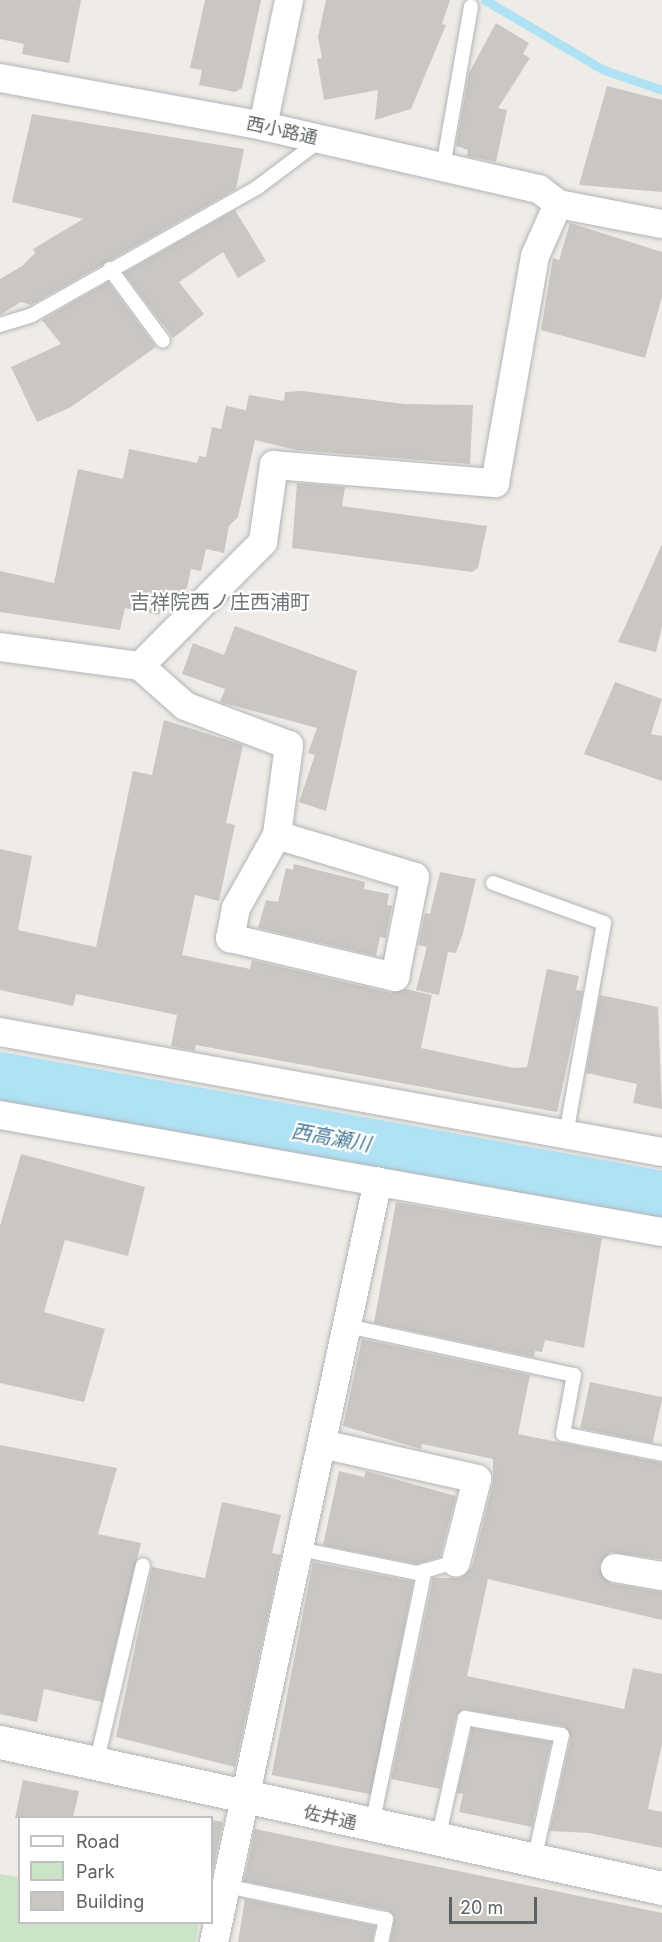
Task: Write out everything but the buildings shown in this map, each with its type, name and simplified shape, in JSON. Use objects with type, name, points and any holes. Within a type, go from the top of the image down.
[{"type":"street","points":[[262,126],[289,0]]},
{"type":"street","name":"西小路通","points":[[0,78],[262,126],[539,189],[558,204]]},
{"type":"street","points":[[140,666],[263,542],[274,465],[495,483],[535,256],[558,204],[662,224]]},
{"type":"street","points":[[0,647],[140,666],[185,706],[289,745],[277,835],[236,908],[230,938],[395,976],[415,877],[277,835]]},
{"type":"street","points":[[0,1032],[662,1152]]},
{"type":"street","points":[[0,1115],[662,1232]]},
{"type":"street","points":[[214,1942],[378,1181]]},
{"type":"street","points":[[322,1444],[477,1479],[456,1562]]},
{"type":"street","points":[[615,1568],[662,1576]]},
{"type":"street","name":"佐井通","points":[[1,1748],[96,1764],[372,1827],[662,1888]]},
{"type":"lane","points":[[442,167],[471,6]]},
{"type":"lane","points":[[0,325],[32,315],[258,187],[321,140]]},
{"type":"lane","points":[[110,269],[163,341]]},
{"type":"lane","points":[[494,883],[604,922],[566,1135]]},
{"type":"lane","points":[[347,1326],[574,1376],[563,1434],[662,1454]]},
{"type":"lane","points":[[299,1549],[425,1570],[456,1562]]},
{"type":"lane","points":[[96,1764],[143,1565]]},
{"type":"lane","points":[[372,1827],[425,1570]]},
{"type":"lane","points":[[438,1841],[465,1718],[562,1735],[533,1862]]},
{"type":"lane","points":[[226,1886],[386,1919],[381,1942]]},
{"type":"green space","points":[[0,1874],[18,1877],[18,1924],[199,1924],[195,1942],[0,1942]]},
{"type":"waterway","points":[[485,0],[604,70],[662,90]]},
{"type":"waterway","name":"西高瀬川","points":[[0,1078],[662,1197]]},
{"type":"district","name":"吉祥院西ノ庄西浦町","points":[[220,602]]}]
